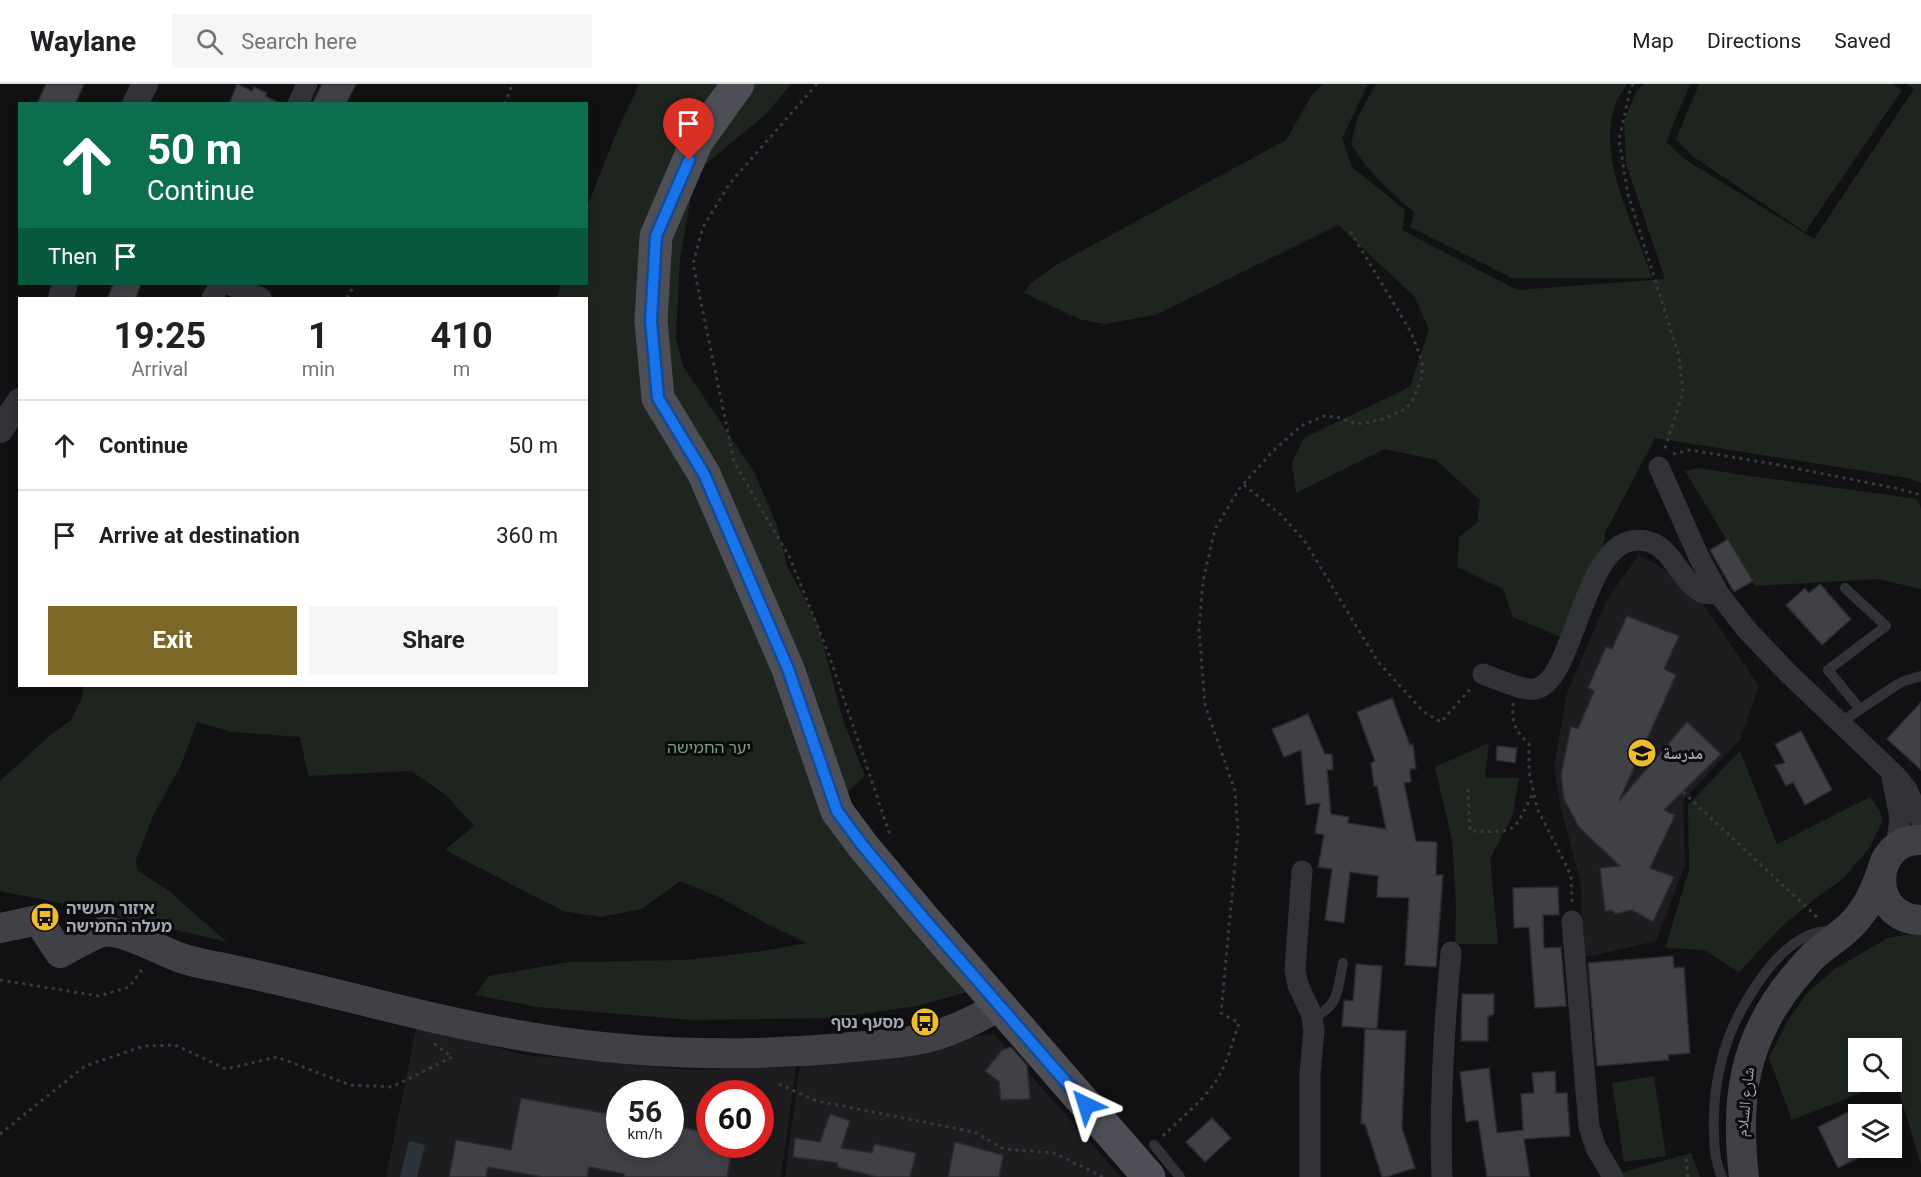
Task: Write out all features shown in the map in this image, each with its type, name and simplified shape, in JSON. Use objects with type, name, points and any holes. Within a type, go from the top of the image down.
[{"type":"main road","points":[[738,84],[697,141],[656,236],[651,321],[658,398],[704,474],[788,669],[837,811],[880,867],[1149,1177]]},
{"type":"main road","name":"شارع السلام","points":[[1744,1177],[1740,1144],[1740,1115],[1747,1067],[1760,1030],[1786,988],[1814,955],[1859,917],[1867,905],[1884,862],[1908,844]]},
{"type":"main road","points":[[1880,876],[1881,890],[1887,902],[1895,911],[1913,919]]},
{"type":"main road","name":"شارع السلام","points":[[1834,936],[1842,937],[1886,921],[1913,919]]},
{"type":"main road","points":[[0,928],[38,920],[60,953],[103,932],[129,936],[183,959],[487,1029],[536,1038],[654,1052],[694,1054],[807,1051],[909,1041],[935,1036],[957,1028],[980,1018],[999,1006]]},
{"type":"street","points":[[136,102],[145,84]]},
{"type":"street","points":[[299,102],[307,84]]},
{"type":"street","points":[[230,285],[259,297]]},
{"type":"street","points":[[1659,467],[1699,556],[1719,594],[1747,630],[1787,672],[1841,722],[1907,790],[1921,820]]},
{"type":"street","points":[[1483,674],[1526,689],[1543,687],[1554,675],[1573,634],[1594,577],[1618,546],[1629,542],[1650,542],[1661,548],[1696,588],[1703,593],[1719,594]]},
{"type":"street","points":[[1881,762],[1891,776],[1908,844]]},
{"type":"street","points":[[1302,871],[1295,970],[1314,1029],[1310,1074],[1310,1177]]},
{"type":"street","points":[[1572,921],[1589,1127],[1596,1148],[1613,1177]]},
{"type":"street","points":[[1442,1177],[1444,1025],[1451,952]]},
{"type":"lane","points":[[1845,588],[1886,626],[1828,670],[1860,709]]},
{"type":"lane","points":[[1841,722],[1895,686],[1921,676]]},
{"type":"lane","points":[[1722,1177],[1715,1152],[1713,1119],[1723,1054],[1734,1025],[1751,993],[1768,969],[1792,946],[1809,935],[1834,936]]},
{"type":"lane","points":[[1312,1018],[1322,1014],[1335,1001],[1343,963]]},
{"type":"lane","points":[[1154,1145],[1180,1177]]},
{"type":"path","points":[[507,102],[512,84]]},
{"type":"path","points":[[817,84],[730,183],[703,226],[693,264],[734,462],[790,558],[829,655],[893,845],[880,867]]},
{"type":"path","points":[[1633,84],[1619,140],[1628,194],[1679,356],[1683,393],[1659,467]]},
{"type":"path","points":[[1154,1145],[1207,1093],[1219,1076],[1239,1023],[1221,1013],[1238,831],[1235,791],[1205,705],[1199,629],[1203,580],[1215,529],[1244,484],[1271,453],[1301,426],[1324,416],[1337,417],[1357,424],[1380,420],[1406,409],[1414,398],[1422,377],[1422,361],[1411,332],[1350,231]]},
{"type":"path","points":[[1659,467],[1673,454],[1690,450],[1785,466],[1921,495]]},
{"type":"path","points":[[1244,484],[1280,514],[1304,540],[1378,662],[1425,712],[1441,722],[1483,674]]},
{"type":"path","points":[[1516,685],[1512,722],[1529,744],[1529,772],[1537,808],[1571,874],[1572,921]]},
{"type":"path","points":[[1468,789],[1470,831],[1509,832],[1518,825],[1533,791]]},
{"type":"path","points":[[1683,792],[1834,936]]},
{"type":"path","points":[[0,980],[99,996],[129,987],[141,971],[183,959]]},
{"type":"path","points":[[0,1134],[85,1066],[144,1046],[175,1045],[226,1069],[277,1057],[350,1084],[392,1087],[452,1057],[426,1038]]},
{"type":"path","points":[[779,1084],[817,1101],[974,1132],[1004,1149],[1053,1153],[1103,1177]]},
{"type":"path","points":[[1686,1159],[1688,1177]]},
{"type":"shaded area","name":"مدرسة","points":[[1639,555],[1689,583],[1759,686],[1740,739],[1683,801],[1685,865],[1656,941],[1583,958],[1581,883],[1561,809],[1554,767],[1567,693],[1608,598]]},
{"type":"shaded area","points":[[417,1025],[524,1055],[693,1070],[796,1067],[781,1177],[386,1177]]},
{"type":"shaded area","points":[[994,1034],[1121,1177],[785,1177],[800,1064]]},
{"type":"shaded area","points":[[409,1141],[425,1145],[417,1177],[400,1177]]},
{"type":"green space","name":"יער החמישה","points":[[639,84],[791,84],[765,115],[695,173],[680,259],[676,338],[683,366],[754,472],[777,525],[787,566],[818,624],[843,720],[865,776],[833,805],[971,991],[917,1006],[834,1018],[691,1020],[538,1007],[475,995],[489,976],[569,962],[686,960],[756,952],[807,943],[721,898],[680,881],[642,909],[601,917],[563,911],[445,850],[474,826],[446,795],[411,771],[308,776],[300,737],[232,732],[197,722],[181,765],[154,814],[136,860],[137,870],[169,891],[227,942],[0,891],[0,781],[47,738],[71,720],[82,698],[83,687],[588,687],[588,297],[557,297],[561,285],[588,285],[588,204]]},
{"type":"green space","points":[[1323,84],[1368,84],[1342,138],[1352,167],[1405,210],[1402,230],[1517,290],[1665,279],[1626,164],[1624,121],[1637,90],[1645,84],[1690,84],[1666,142],[1686,160],[1814,239],[1914,89],[1906,84],[1921,84],[1921,483],[1908,478],[1655,438],[1605,533],[1599,579],[1572,642],[1513,617],[1503,589],[1457,567],[1459,537],[1477,523],[1480,500],[1436,460],[1385,449],[1296,493],[1292,463],[1304,438],[1410,387],[1429,329],[1414,296],[1338,225],[1155,315],[1105,324],[1079,319],[1024,293],[1031,283],[1056,265],[1286,140],[1312,95]]},
{"type":"green space","points":[[1376,84],[1627,84],[1617,100],[1611,122],[1610,144],[1613,167],[1627,213],[1652,278],[1512,278],[1410,227],[1415,213],[1380,181],[1351,144],[1358,116]]},
{"type":"green space","points":[[1699,84],[1893,84],[1902,90],[1805,232],[1691,155],[1676,139]]},
{"type":"green space","points":[[1699,468],[1917,499],[1921,508],[1921,589],[1878,579],[1755,586],[1685,471]]},
{"type":"green space","points":[[1489,743],[1485,778],[1519,778],[1512,817],[1490,859],[1498,944],[1455,944],[1456,905],[1452,840],[1435,767]]},
{"type":"green space","points":[[1740,751],[1777,844],[1870,797],[1880,811],[1882,822],[1870,847],[1844,878],[1781,927],[1739,972],[1704,950],[1665,948],[1689,870],[1688,805]]},
{"type":"green space","points":[[1921,934],[1921,1164],[1899,1092],[1902,1092],[1902,1038],[1848,1038],[1848,1092],[1863,1092],[1792,1120],[1769,1058],[1787,1022],[1808,992],[1836,968],[1888,938]]},
{"type":"green space","points":[[1654,1076],[1666,1156],[1624,1162],[1612,1083]]},
{"type":"green space","points":[[1691,1153],[1700,1177],[1622,1177],[1620,1173]]},
{"type":"building","points":[[46,84],[84,84],[76,102],[38,102]]},
{"type":"building","points":[[237,84],[252,91],[254,87],[267,93],[265,96],[278,102],[230,102]]},
{"type":"building","points":[[322,84],[356,84],[347,102],[313,102]]},
{"type":"building","points":[[113,285],[141,285],[136,297],[108,297]]},
{"type":"building","points":[[1728,539],[1753,581],[1734,592],[1710,550]]},
{"type":"building","points":[[1820,584],[1851,619],[1822,645],[1786,605],[1805,588],[1809,593]]},
{"type":"building","points":[[1627,616],[1679,636],[1664,669],[1676,675],[1619,801],[1687,722],[1721,754],[1664,810],[1675,815],[1650,868],[1674,877],[1653,922],[1632,910],[1615,914],[1612,910],[1605,911],[1600,868],[1620,866],[1579,827],[1564,799],[1561,775],[1571,726],[1578,729],[1594,691],[1588,688],[1606,647],[1612,649]]},
{"type":"building","points":[[1392,698],[1410,745],[1413,744],[1416,769],[1410,769],[1411,782],[1404,783],[1416,841],[1437,842],[1436,875],[1443,875],[1436,967],[1405,965],[1409,898],[1377,897],[1378,876],[1350,872],[1344,923],[1325,920],[1332,869],[1318,867],[1324,835],[1315,833],[1320,803],[1306,805],[1301,750],[1284,757],[1272,729],[1308,714],[1325,754],[1332,754],[1333,769],[1327,770],[1331,814],[1349,817],[1348,823],[1386,829],[1377,786],[1374,786],[1371,763],[1375,761],[1357,712]]},
{"type":"building","points":[[1921,702],[1921,770],[1887,739]]},
{"type":"building","points":[[1801,731],[1832,790],[1805,805],[1793,782],[1786,786],[1775,765],[1785,763],[1775,744]]},
{"type":"building","points":[[1497,746],[1517,748],[1515,763],[1496,760]]},
{"type":"building","points":[[1558,887],[1559,915],[1543,915],[1544,948],[1561,947],[1566,1006],[1535,1008],[1529,927],[1514,928],[1513,888]]},
{"type":"building","points":[[1673,956],[1674,968],[1684,967],[1690,1053],[1668,1055],[1669,1060],[1597,1066],[1588,963]]},
{"type":"building","points":[[1356,964],[1382,966],[1377,1029],[1342,1026],[1344,1000],[1353,1001]]},
{"type":"building","points":[[1462,994],[1494,994],[1494,1014],[1488,1017],[1488,1041],[1461,1041]]},
{"type":"building","points":[[1365,1029],[1406,1031],[1402,1128],[1415,1168],[1386,1177],[1382,1177],[1365,1124],[1361,1124]]},
{"type":"building","points":[[1011,1047],[1027,1065],[1030,1099],[1001,1100],[999,1082],[985,1071],[1002,1050]]},
{"type":"building","points":[[1489,1068],[1497,1133],[1523,1130],[1521,1094],[1534,1093],[1532,1073],[1555,1071],[1556,1093],[1567,1093],[1570,1136],[1524,1139],[1530,1177],[1487,1177],[1478,1120],[1466,1122],[1460,1072]]},
{"type":"building","points":[[521,1098],[606,1113],[606,1158],[684,1158],[684,1128],[696,1130],[696,1158],[730,1158],[727,1177],[624,1177],[625,1174],[589,1167],[587,1177],[543,1177],[488,1167],[486,1177],[449,1177],[456,1140],[511,1150]]},
{"type":"building","points":[[1848,1112],[1848,1158],[1858,1158],[1838,1168],[1818,1127]]},
{"type":"building","points":[[830,1114],[850,1121],[841,1148],[872,1153],[874,1144],[916,1153],[910,1177],[877,1177],[837,1167],[838,1163],[793,1157],[795,1138],[820,1142]]},
{"type":"building","points":[[1212,1118],[1231,1138],[1205,1162],[1186,1142]]},
{"type":"building","points":[[955,1142],[1003,1155],[999,1177],[948,1177]]},
{"type":"place","name":"مدرسة","points":[[1642,753]]},
{"type":"place","name":"איזור תעשיה מעלה החמישה","points":[[45,917]]},
{"type":"place","name":"מסעף נטף","points":[[925,1022]]},
{"type":"route","points":[[689,160],[656,236],[651,321],[658,398],[704,474],[788,669],[837,811],[925,920],[1086,1105]]}]
